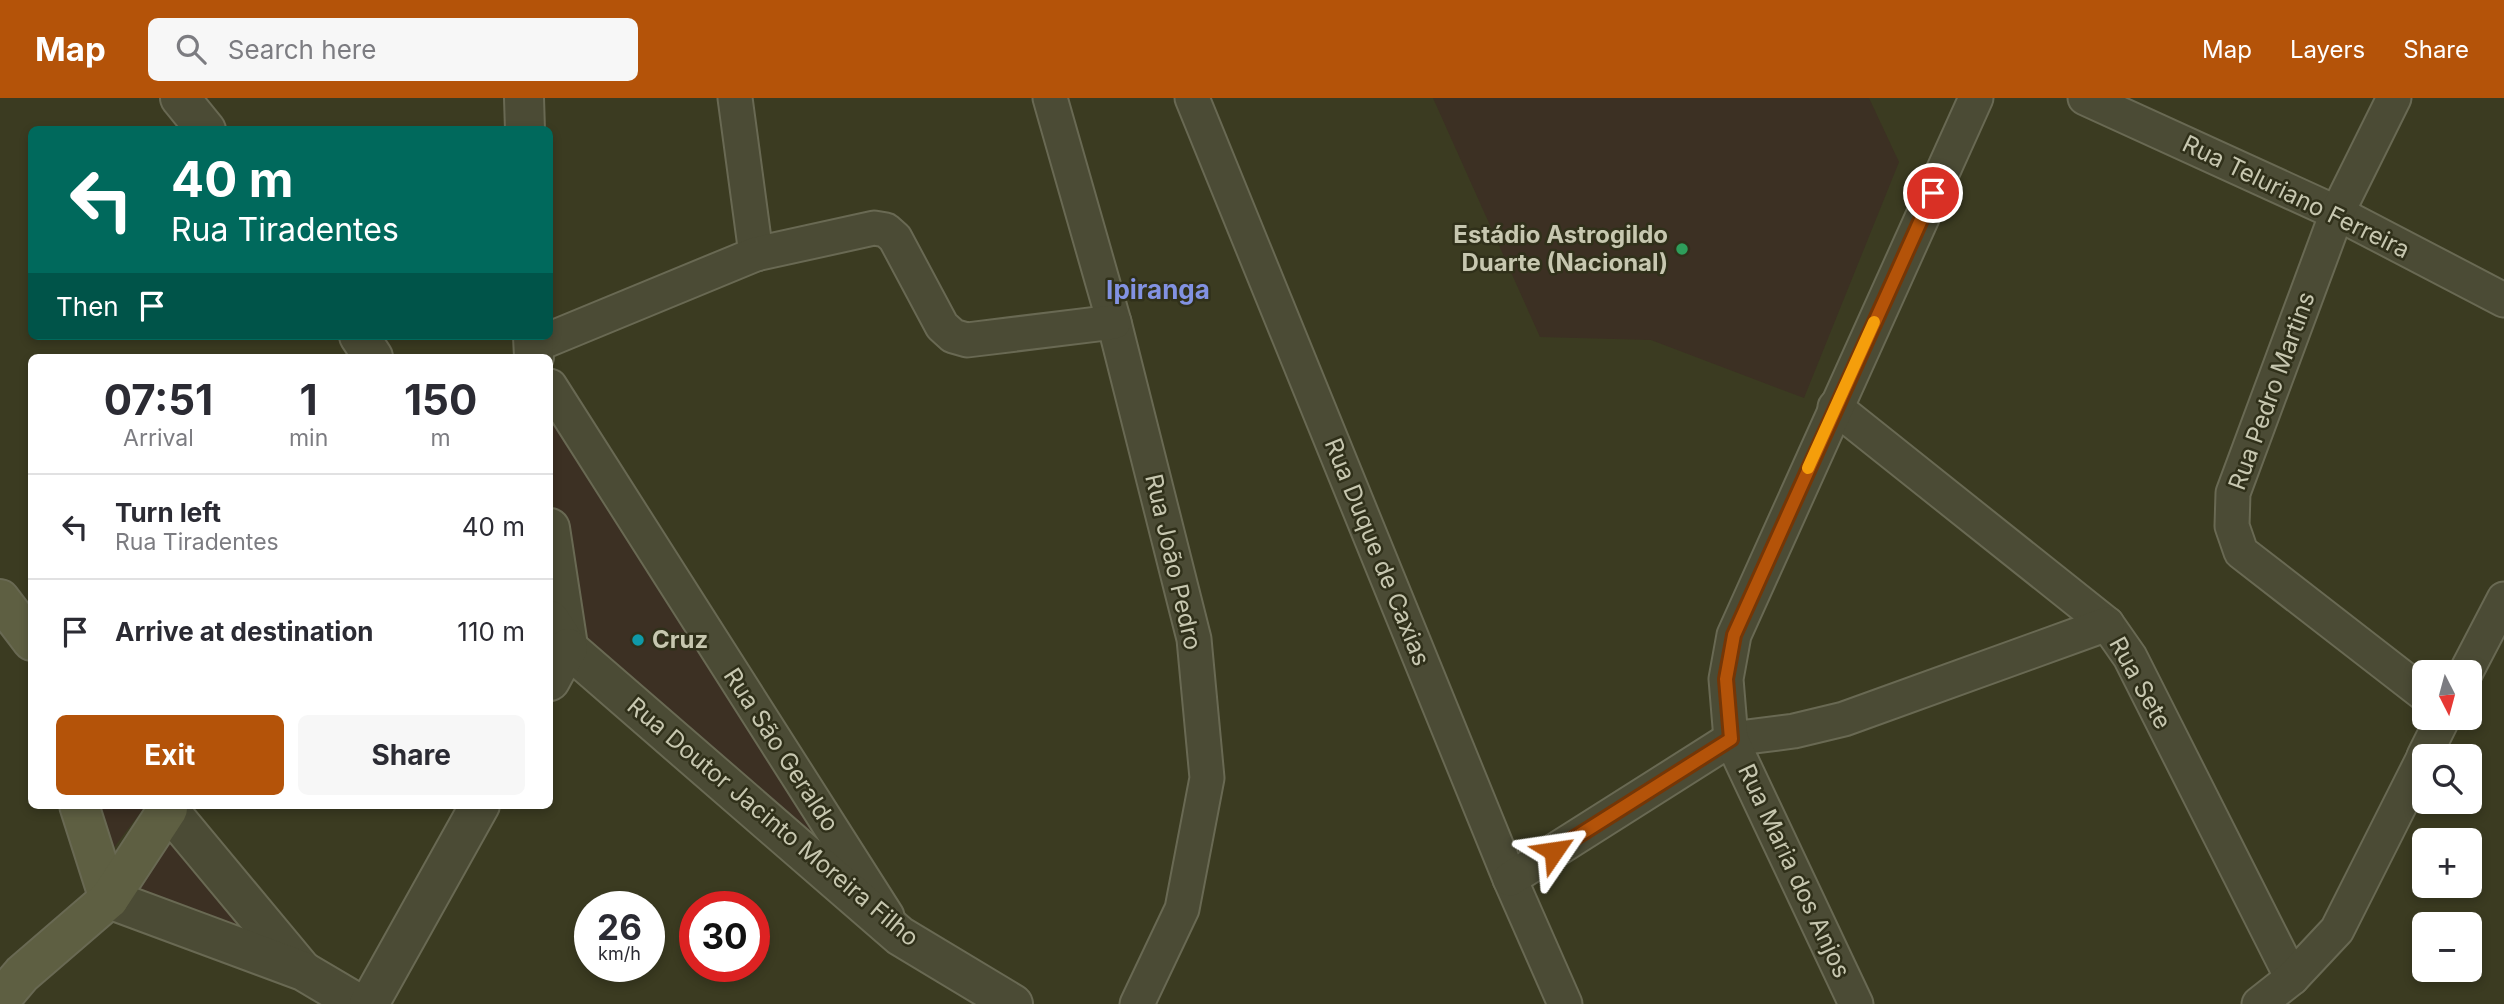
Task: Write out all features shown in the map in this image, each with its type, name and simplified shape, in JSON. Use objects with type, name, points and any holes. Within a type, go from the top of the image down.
[{"type":"main road","points":[[0,599],[28,641]]},
{"type":"main road","points":[[80,809],[109,899]]},
{"type":"main road","points":[[11,987],[109,899],[165,809]]},
{"type":"street","points":[[180,98],[203,126]]},
{"type":"street","points":[[524,98],[525,126]]},
{"type":"street","points":[[735,98],[756,254]]},
{"type":"street","name":"Rua João Pedro","points":[[1049,98],[1114,322],[1194,639],[1207,778],[1182,909],[1138,1004]]},
{"type":"street","name":"Rua Duque de Caxias","points":[[1192,98],[1510,879],[1565,1004]]},
{"type":"street","points":[[1731,739],[1726,679],[1734,635],[1976,98]]},
{"type":"street","name":"Rua Teluriano Ferreira","points":[[2085,98],[2337,213],[2504,300]]},
{"type":"street","name":"Rua Pedro Martins","points":[[2394,98],[2337,213],[2233,493],[2232,526],[2241,552],[2412,685]]},
{"type":"street","points":[[553,338],[756,254],[874,228],[886,230],[895,238],[942,327],[953,336],[967,340],[1114,322]]},
{"type":"street","name":"Rua São Geraldo","points":[[553,391],[900,936]]},
{"type":"street","name":"Rua Sete","points":[[1835,407],[2107,624],[2130,657],[2292,978]]},
{"type":"street","points":[[553,563],[559,634],[553,665]]},
{"type":"street","points":[[2472,660],[2504,599]]},
{"type":"street","points":[[1510,879],[1731,739],[1794,730],[1844,719],[2107,624]]},
{"type":"street","name":"Rua Doutor Jacinto Moreira Filho","points":[[559,634],[900,936],[1013,1004]]},
{"type":"street","name":"Rua Maria dos Anjos","points":[[1731,739],[1856,1004]]},
{"type":"street","points":[[2259,1004],[2292,978],[2337,930],[2412,780]]},
{"type":"street","points":[[168,809],[303,971]]},
{"type":"street","points":[[369,1004],[478,809]]},
{"type":"street","points":[[109,899],[303,971],[359,1004]]},
{"type":"shaded area","name":"Estádio Astrogildo Duarte (Nacional)","points":[[1433,98],[1869,98],[1899,162],[1804,398],[1651,340],[1540,337]]},
{"type":"shaded area","points":[[553,397],[899,934],[568,641],[553,500]]},
{"type":"shaded area","points":[[85,809],[143,809],[101,865]]},
{"type":"shaded area","points":[[164,836],[254,933],[119,895]]},
{"type":"slow traffic","points":[[1808,468],[1874,322]]},
{"type":"place","name":"Estádio Astrogildo Duarte (Nacional)","points":[[1682,249]]},
{"type":"place","name":"Cruz","points":[[638,640]]},
{"type":"district","name":"Ipiranga","points":[[1158,290]]},
{"type":"route","points":[[1554,851],[1731,739],[1726,679],[1734,635],[1933,193]]}]
